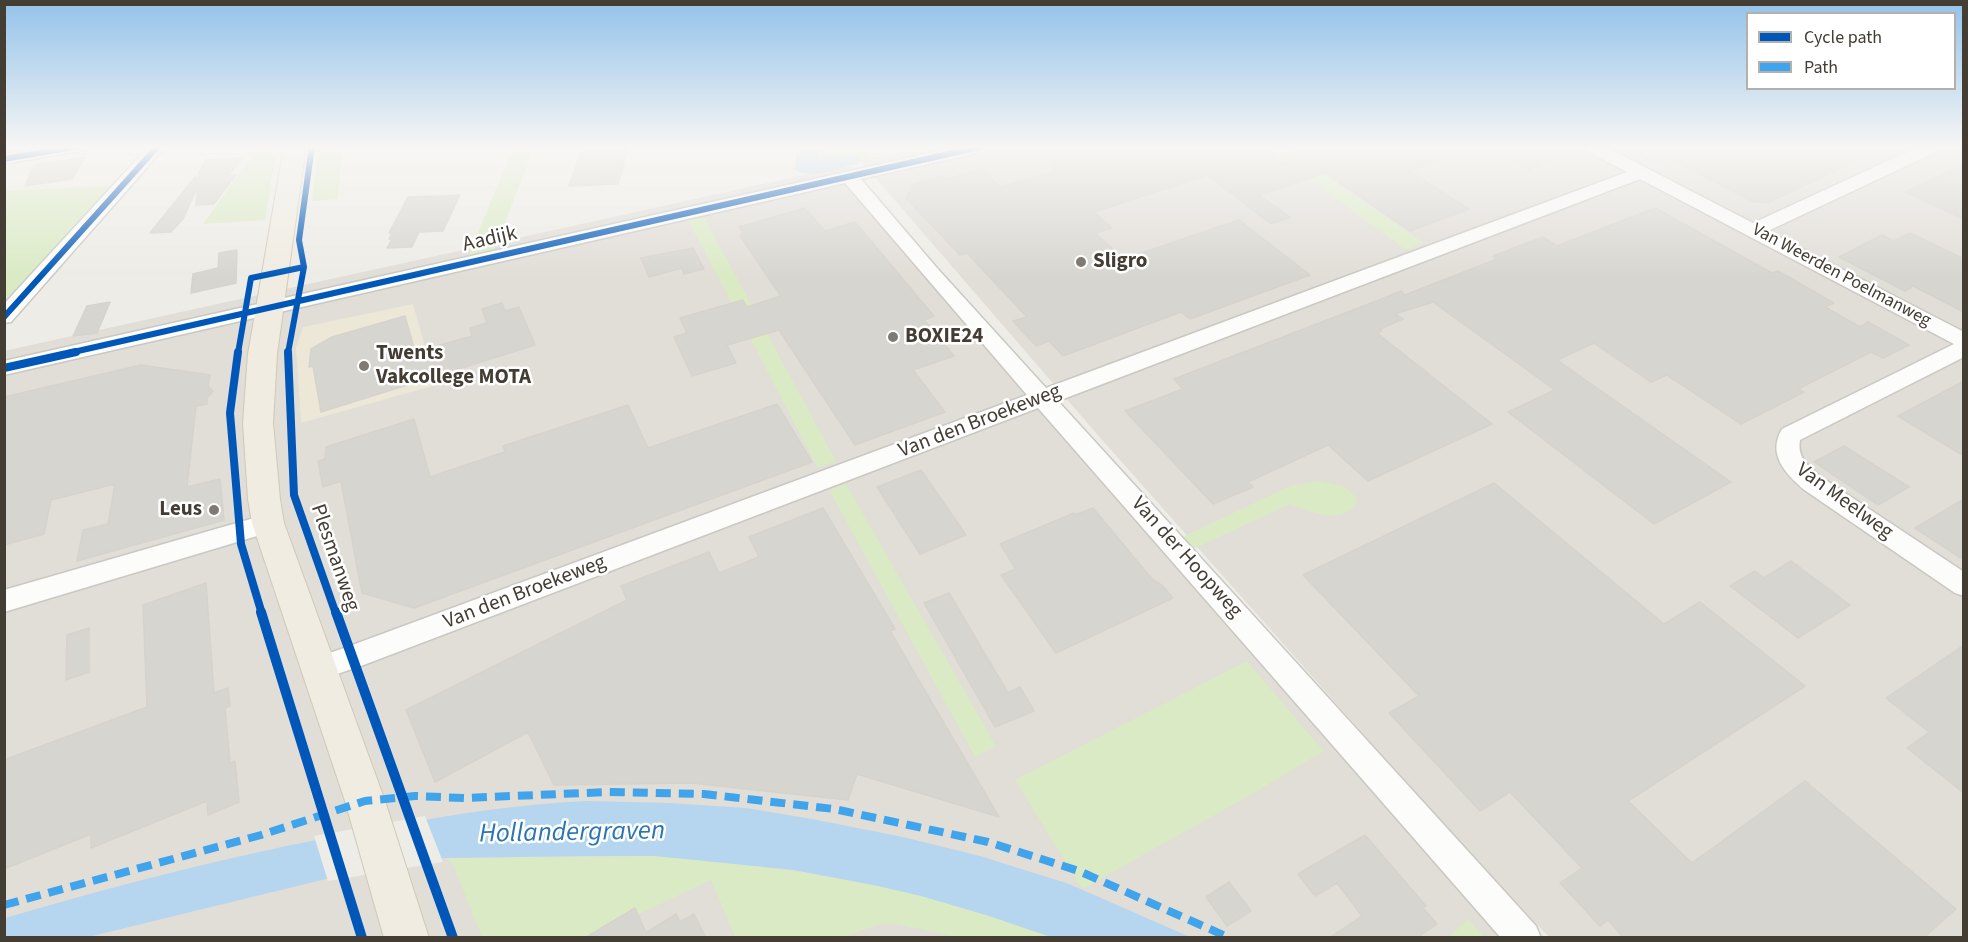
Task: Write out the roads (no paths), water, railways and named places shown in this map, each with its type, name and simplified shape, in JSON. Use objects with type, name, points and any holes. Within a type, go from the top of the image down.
[{"type":"main road","points":[[288,190],[260,382],[258,426],[268,523],[371,821],[407,938]]},
{"type":"street","points":[[4,317],[118,190]]},
{"type":"street","name":"Aadijk","points":[[4,368],[793,190]]},
{"type":"street","name":"Van der Hoopweg","points":[[861,190],[930,272],[1524,938]]},
{"type":"street","name":"Van den Broekeweg","points":[[319,668],[351,658],[1595,190]]},
{"type":"street","name":"Van Weerden Poelmanweg","points":[[1674,190],[1964,341]]},
{"type":"street","points":[[1754,230],[1840,190]]},
{"type":"street","name":"Van Meelweg","points":[[1964,348],[1790,435],[1786,453],[1790,463],[1812,483],[1964,586]]},
{"type":"street","points":[[4,601],[268,523]]},
{"type":"water","name":"Hollandergraven","points":[[587,801],[746,808],[903,837],[980,856],[1069,884],[1190,937],[1051,937],[921,896],[794,870],[655,856],[587,856],[446,858],[330,878],[88,937],[5,938],[5,918],[238,857],[332,837],[457,815],[509,807]]},
{"type":"place","name":"Sligro","points":[[1081,262]]},
{"type":"place","name":"BOXIE24","points":[[893,337]]},
{"type":"place","name":"Twents Vakcollege MOTA","points":[[364,366]]},
{"type":"place","name":"Leus","points":[[214,510]]}]
